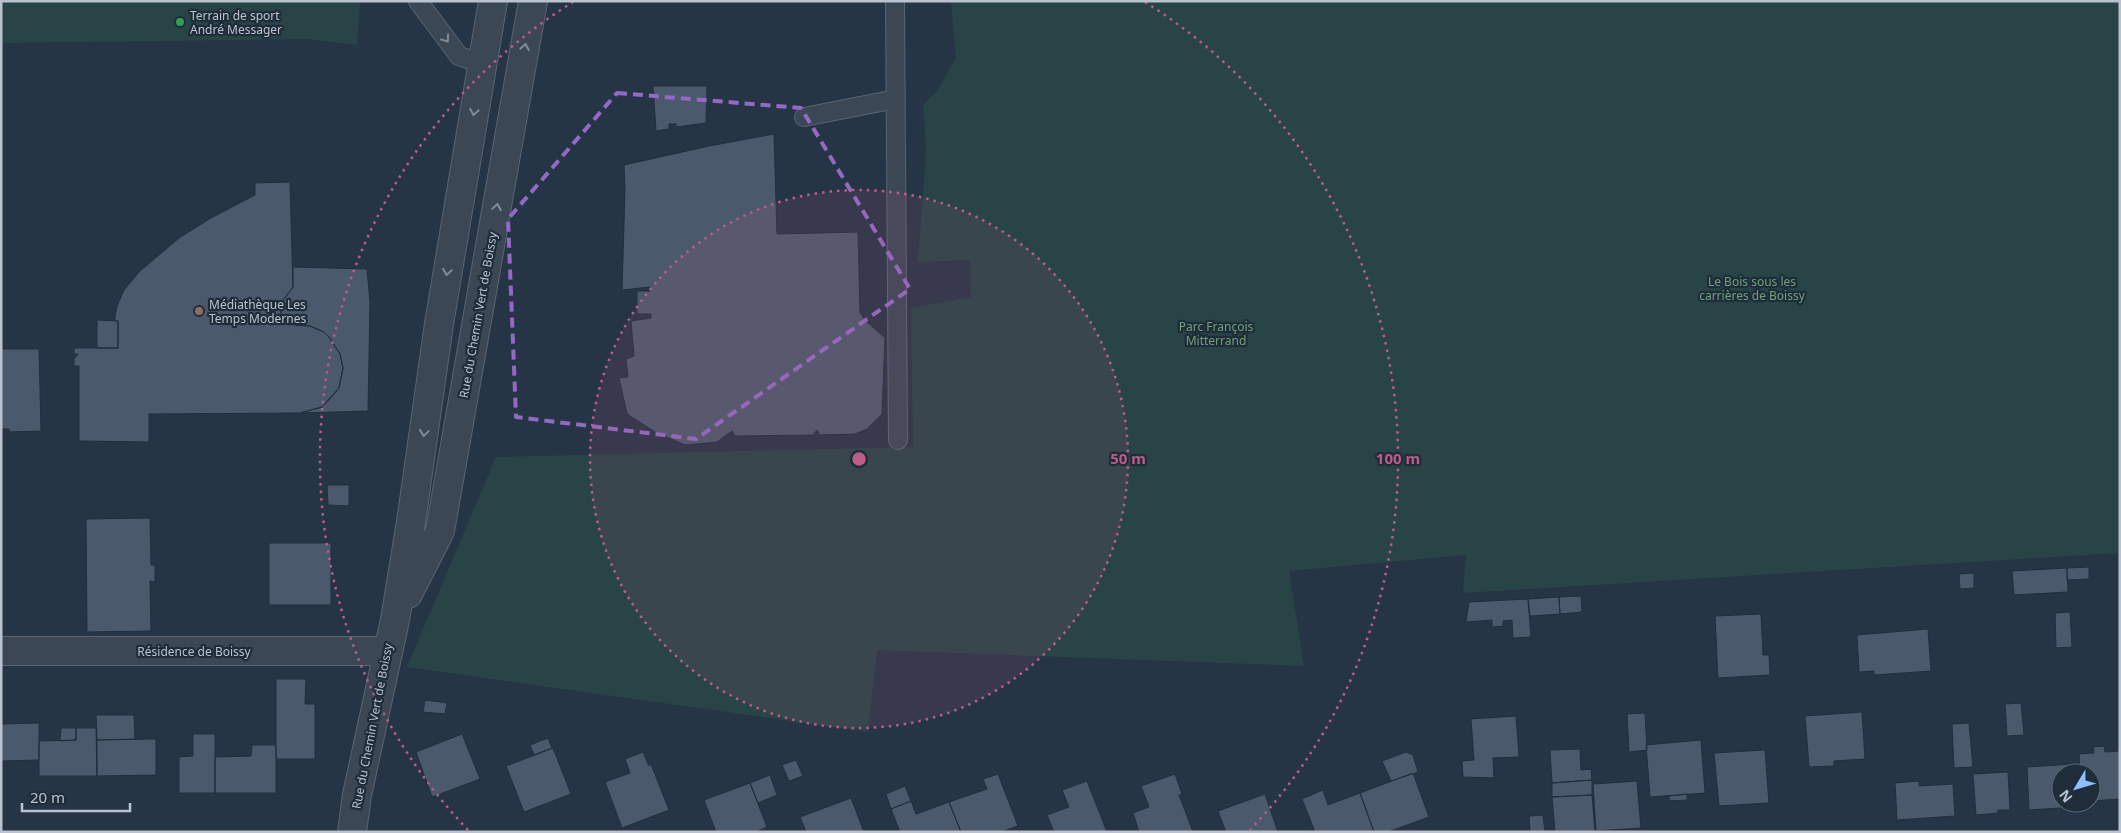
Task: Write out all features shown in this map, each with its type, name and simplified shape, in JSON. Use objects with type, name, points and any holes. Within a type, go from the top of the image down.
[{"type":"street","name":"Rue du Chemin Vert de Boissy","points":[[352,832],[357,795],[395,620],[412,522],[442,304],[493,1]]},
{"type":"street","name":"Rue du Chemin Vert de Boissy","points":[[395,620],[440,531],[533,1]]},
{"type":"street","name":"Résidence de Boissy","points":[[1,651],[387,651]]},
{"type":"lane","points":[[418,1],[459,56],[482,64]]},
{"type":"lane","points":[[895,1],[898,440]]},
{"type":"lane","points":[[804,117],[896,99]]},
{"type":"highlighted area","points":[[617,93],[801,108],[910,289],[696,439],[516,417],[508,219]]},
{"type":"green space","name":"Terrain de sport André Messager","points":[[1,1],[360,1],[357,45],[308,39],[1,43]]},
{"type":"green space","points":[[951,1],[2120,1],[2120,553],[1463,593],[1466,555],[1289,571],[1304,666],[877,650],[868,732],[407,667],[496,457],[913,447],[911,308],[971,297],[970,260],[918,262],[926,151],[923,105],[936,92],[956,58]]},
{"type":"building","points":[[653,86],[707,86],[706,123],[676,127],[676,124],[669,124],[669,129],[656,131]]},
{"type":"building","points":[[774,134],[777,234],[858,232],[860,312],[864,319],[885,338],[882,414],[867,429],[855,434],[820,435],[817,430],[813,435],[735,436],[732,431],[717,442],[685,445],[655,432],[627,414],[619,378],[628,377],[626,359],[634,356],[631,321],[651,318],[651,314],[637,314],[637,291],[650,291],[650,287],[622,290],[624,165]]},
{"type":"building","name":"Médiathèque Les Temps Modernes","points":[[290,182],[293,287],[281,303],[281,319],[295,319],[295,325],[310,326],[324,332],[329,337],[340,354],[343,368],[339,388],[322,407],[300,413],[149,414],[149,442],[79,441],[79,366],[74,366],[74,359],[78,354],[74,354],[74,348],[118,348],[118,321],[115,321],[117,306],[124,290],[139,272],[179,238],[211,218],[255,195],[255,183]]},
{"type":"building","points":[[293,267],[367,269],[370,302],[368,411],[300,413],[322,407],[329,400],[339,388],[343,368],[340,354],[324,332],[310,326],[295,325],[295,319],[281,319],[281,303],[293,287]]},
{"type":"building","points":[[97,320],[118,321],[118,348],[97,348]]},
{"type":"building","points":[[1,349],[39,349],[41,431],[9,432],[9,429],[1,429]]},
{"type":"building","points":[[327,485],[349,485],[349,506],[328,505]]},
{"type":"building","points":[[150,518],[151,565],[155,565],[155,582],[150,581],[151,631],[87,632],[86,519]]},
{"type":"building","points":[[269,543],[331,543],[331,605],[269,605]]},
{"type":"building","points":[[2089,567],[2089,579],[2067,580],[2067,568]]},
{"type":"building","points":[[2067,568],[2068,592],[2014,595],[2012,571]]},
{"type":"building","points":[[1974,573],[1974,588],[1960,589],[1959,574]]},
{"type":"building","points":[[1581,596],[1582,612],[1560,614],[1559,597]]},
{"type":"building","points":[[1559,597],[1560,614],[1530,616],[1528,599]]},
{"type":"building","points":[[1528,599],[1531,637],[1513,638],[1512,620],[1503,621],[1503,626],[1492,627],[1492,620],[1466,622],[1469,602]]},
{"type":"building","points":[[2070,612],[2072,647],[2056,648],[2055,613]]},
{"type":"building","points":[[1761,614],[1763,655],[1769,655],[1770,675],[1718,678],[1715,616]]},
{"type":"building","points":[[1928,629],[1931,671],[1874,675],[1874,671],[1859,672],[1857,635]]},
{"type":"building","points":[[276,679],[306,679],[305,704],[315,704],[315,759],[276,759]]},
{"type":"building","points":[[425,700],[447,703],[445,714],[423,712]]},
{"type":"building","points":[[2021,703],[2024,735],[2007,736],[2005,704]]},
{"type":"building","points":[[1862,712],[1865,759],[1834,761],[1834,766],[1809,767],[1805,716]]},
{"type":"building","points":[[1645,713],[1647,750],[1629,752],[1627,714]]},
{"type":"building","points":[[96,715],[134,715],[135,739],[97,740]]},
{"type":"building","points":[[1516,716],[1519,757],[1493,758],[1494,778],[1463,777],[1462,761],[1474,760],[1471,719]]},
{"type":"building","points":[[39,723],[39,760],[1,761],[1,724]]},
{"type":"building","points":[[1969,723],[1973,767],[1954,768],[1952,724]]},
{"type":"building","points":[[61,728],[76,728],[76,740],[60,741]]},
{"type":"building","points":[[76,728],[96,728],[97,776],[39,776],[39,741],[76,740]]},
{"type":"building","points":[[193,734],[215,734],[215,793],[179,793],[179,757],[193,756]]},
{"type":"building","points":[[462,734],[480,779],[432,797],[416,752]]},
{"type":"building","points":[[548,738],[552,748],[534,755],[530,745]]},
{"type":"building","points":[[156,739],[156,775],[97,776],[97,740]]},
{"type":"building","points":[[1701,740],[1705,793],[1650,797],[1646,745]]},
{"type":"building","points":[[252,745],[276,745],[276,793],[215,793],[215,757],[251,756]]},
{"type":"building","points":[[2104,746],[2105,752],[2120,751],[2120,799],[2101,800],[2101,763],[2079,763],[2079,754],[2094,753],[2093,747]]},
{"type":"building","points":[[553,748],[571,794],[524,812],[506,766]]},
{"type":"building","points":[[1580,749],[1581,770],[1591,769],[1592,780],[1552,783],[1550,750]]},
{"type":"building","points":[[1765,750],[1769,803],[1719,806],[1714,753]]},
{"type":"building","points":[[643,752],[649,766],[651,764],[669,810],[622,828],[605,782],[630,773],[625,759]]},
{"type":"building","points":[[1406,752],[1413,755],[1418,772],[1391,781],[1382,761]]},
{"type":"building","points":[[796,760],[803,776],[789,781],[782,765]]},
{"type":"building","points":[[2051,765],[2051,809],[2029,810],[2027,767]]},
{"type":"building","points":[[2008,772],[2010,810],[1998,810],[1998,813],[1976,815],[1973,774]]},
{"type":"building","points":[[1413,773],[1429,817],[1388,832],[1374,832],[1360,793]]},
{"type":"building","points":[[998,774],[1018,826],[1001,832],[961,832],[949,802],[987,789],[983,779]]},
{"type":"building","points":[[1175,774],[1182,794],[1179,795],[1193,832],[1139,832],[1133,813],[1149,807],[1141,786]]},
{"type":"building","points":[[770,775],[777,795],[758,803],[750,783]]},
{"type":"building","points":[[1592,780],[1592,795],[1552,797],[1552,783]]},
{"type":"building","points":[[1087,781],[1107,832],[1054,832],[1047,815],[1069,807],[1062,790]]},
{"type":"building","points":[[1637,781],[1641,828],[1596,831],[1593,784]]},
{"type":"building","points":[[1919,781],[1919,786],[1953,784],[1955,816],[1897,820],[1895,783]]},
{"type":"building","points":[[750,783],[767,827],[756,832],[716,832],[704,800]]},
{"type":"building","points":[[905,786],[911,801],[891,809],[886,794]]},
{"type":"building","points":[[1323,790],[1328,805],[1360,793],[1374,832],[1315,832],[1302,799]]},
{"type":"building","points":[[1265,794],[1278,832],[1226,832],[1218,811]]},
{"type":"building","points":[[1687,794],[1687,800],[1669,801],[1669,796]]},
{"type":"building","points":[[1592,795],[1595,832],[1555,832],[1552,797]]},
{"type":"building","points":[[851,798],[864,832],[806,832],[800,817]]},
{"type":"building","points":[[911,801],[916,814],[949,802],[961,832],[900,832],[891,809]]},
{"type":"building","points":[[1543,815],[1545,832],[1530,832],[1529,816]]},
{"type":"place","name":"Terrain de sport André Messager","points":[[180,22]]},
{"type":"place","name":"Médiathèque Les Temps Modernes","points":[[199,311]]},
{"type":"park label","name":"Le Bois sous les carrières de Boissy","points":[[1752,288]]},
{"type":"park label","name":"Parc François Mitterrand","points":[[1216,333]]}]
